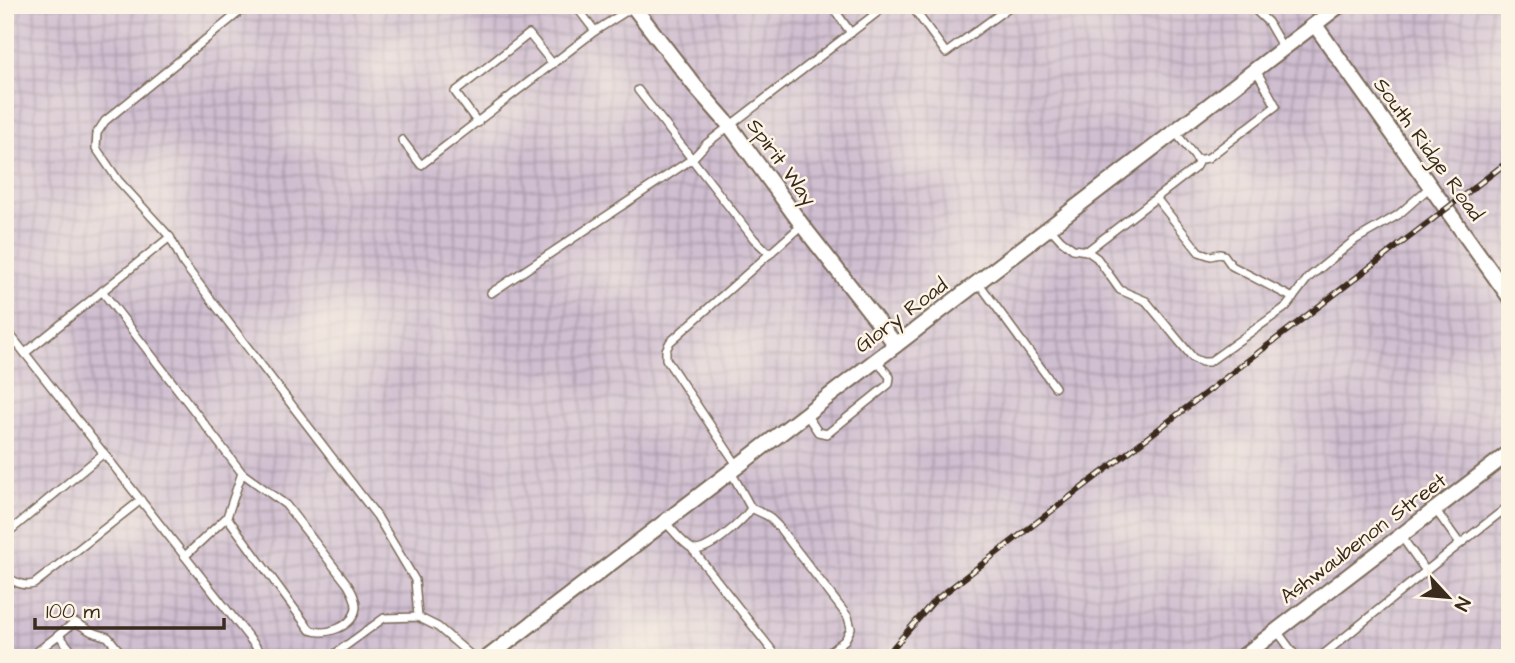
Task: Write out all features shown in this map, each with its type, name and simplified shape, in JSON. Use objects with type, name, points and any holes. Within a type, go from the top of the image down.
[{"type":"street","name":"Glory Road","points":[[487,658],[1284,49],[1319,15],[1340,5]]},
{"type":"street","name":"Spirit Way","points":[[633,6],[730,126],[802,225],[896,345]]},
{"type":"street","name":"South Ridge Road","points":[[1319,15],[1430,187],[1510,297]]},
{"type":"street","name":"Ashwaubenon Street","points":[[1247,656],[1277,630],[1510,452]]},
{"type":"lane","points":[[248,5],[105,121],[97,133],[96,148],[118,180],[170,237],[183,263],[377,516],[415,580],[418,617]]},
{"type":"lane","points":[[575,5],[596,31]]},
{"type":"lane","points":[[831,5],[851,33]]},
{"type":"lane","points":[[491,293],[692,159],[706,144],[887,5]]},
{"type":"lane","points":[[911,5],[946,53],[1012,5]]},
{"type":"lane","points":[[1251,5],[1268,22],[1284,49]]},
{"type":"lane","points":[[402,140],[421,165],[596,31],[633,6]]},
{"type":"lane","points":[[478,123],[455,92],[529,34],[552,64]]},
{"type":"lane","points":[[1196,160],[1208,158],[1276,106],[1256,70]]},
{"type":"lane","points":[[638,90],[754,239],[770,254]]},
{"type":"lane","points":[[1087,251],[1195,168],[1196,160],[1175,132]]},
{"type":"lane","points":[[1050,228],[1073,249],[1087,251],[1097,258],[1119,290],[1146,301],[1194,358],[1209,362],[1286,307],[1308,278],[1355,240],[1398,215],[1430,187]]},
{"type":"lane","points":[[1156,198],[1199,252],[1224,256],[1233,266],[1293,298]]},
{"type":"lane","points":[[802,225],[670,342],[666,359],[734,469],[751,508],[768,516],[778,526],[848,617],[851,628],[845,640],[822,658]]},
{"type":"lane","points":[[25,353],[170,237]]},
{"type":"lane","points":[[978,282],[1055,387]]},
{"type":"lane","points":[[102,291],[242,473],[286,505],[348,585],[355,598],[356,610],[351,619],[337,629],[319,633],[310,630],[227,517]]},
{"type":"lane","points":[[5,328],[265,658]]},
{"type":"lane","points":[[806,414],[818,432],[827,434],[889,384],[890,377],[876,360]]},
{"type":"lane","points":[[5,535],[104,453]]},
{"type":"lane","points":[[185,556],[227,517],[242,473]]},
{"type":"lane","points":[[5,573],[10,579],[21,584],[34,584],[141,500]]},
{"type":"lane","points":[[1324,654],[1510,505]]},
{"type":"lane","points":[[693,549],[700,551],[708,547],[747,516],[751,508]]},
{"type":"lane","points":[[1435,509],[1460,544]]},
{"type":"lane","points":[[665,522],[693,549],[778,658]]},
{"type":"lane","points":[[1401,536],[1426,571]]},
{"type":"lane","points":[[329,658],[384,618],[418,617],[438,626],[474,658]]},
{"type":"lane","points":[[35,658],[33,656],[75,622],[107,637],[125,658]]},
{"type":"lane","points":[[1277,630],[1297,658]]},
{"type":"lane","points":[[59,635],[77,658]]},
{"type":"shaded area","points":[[5,5],[1510,5],[1510,658],[5,658]]},
{"type":"railway","points":[[884,658],[934,601],[1510,160]]}]
